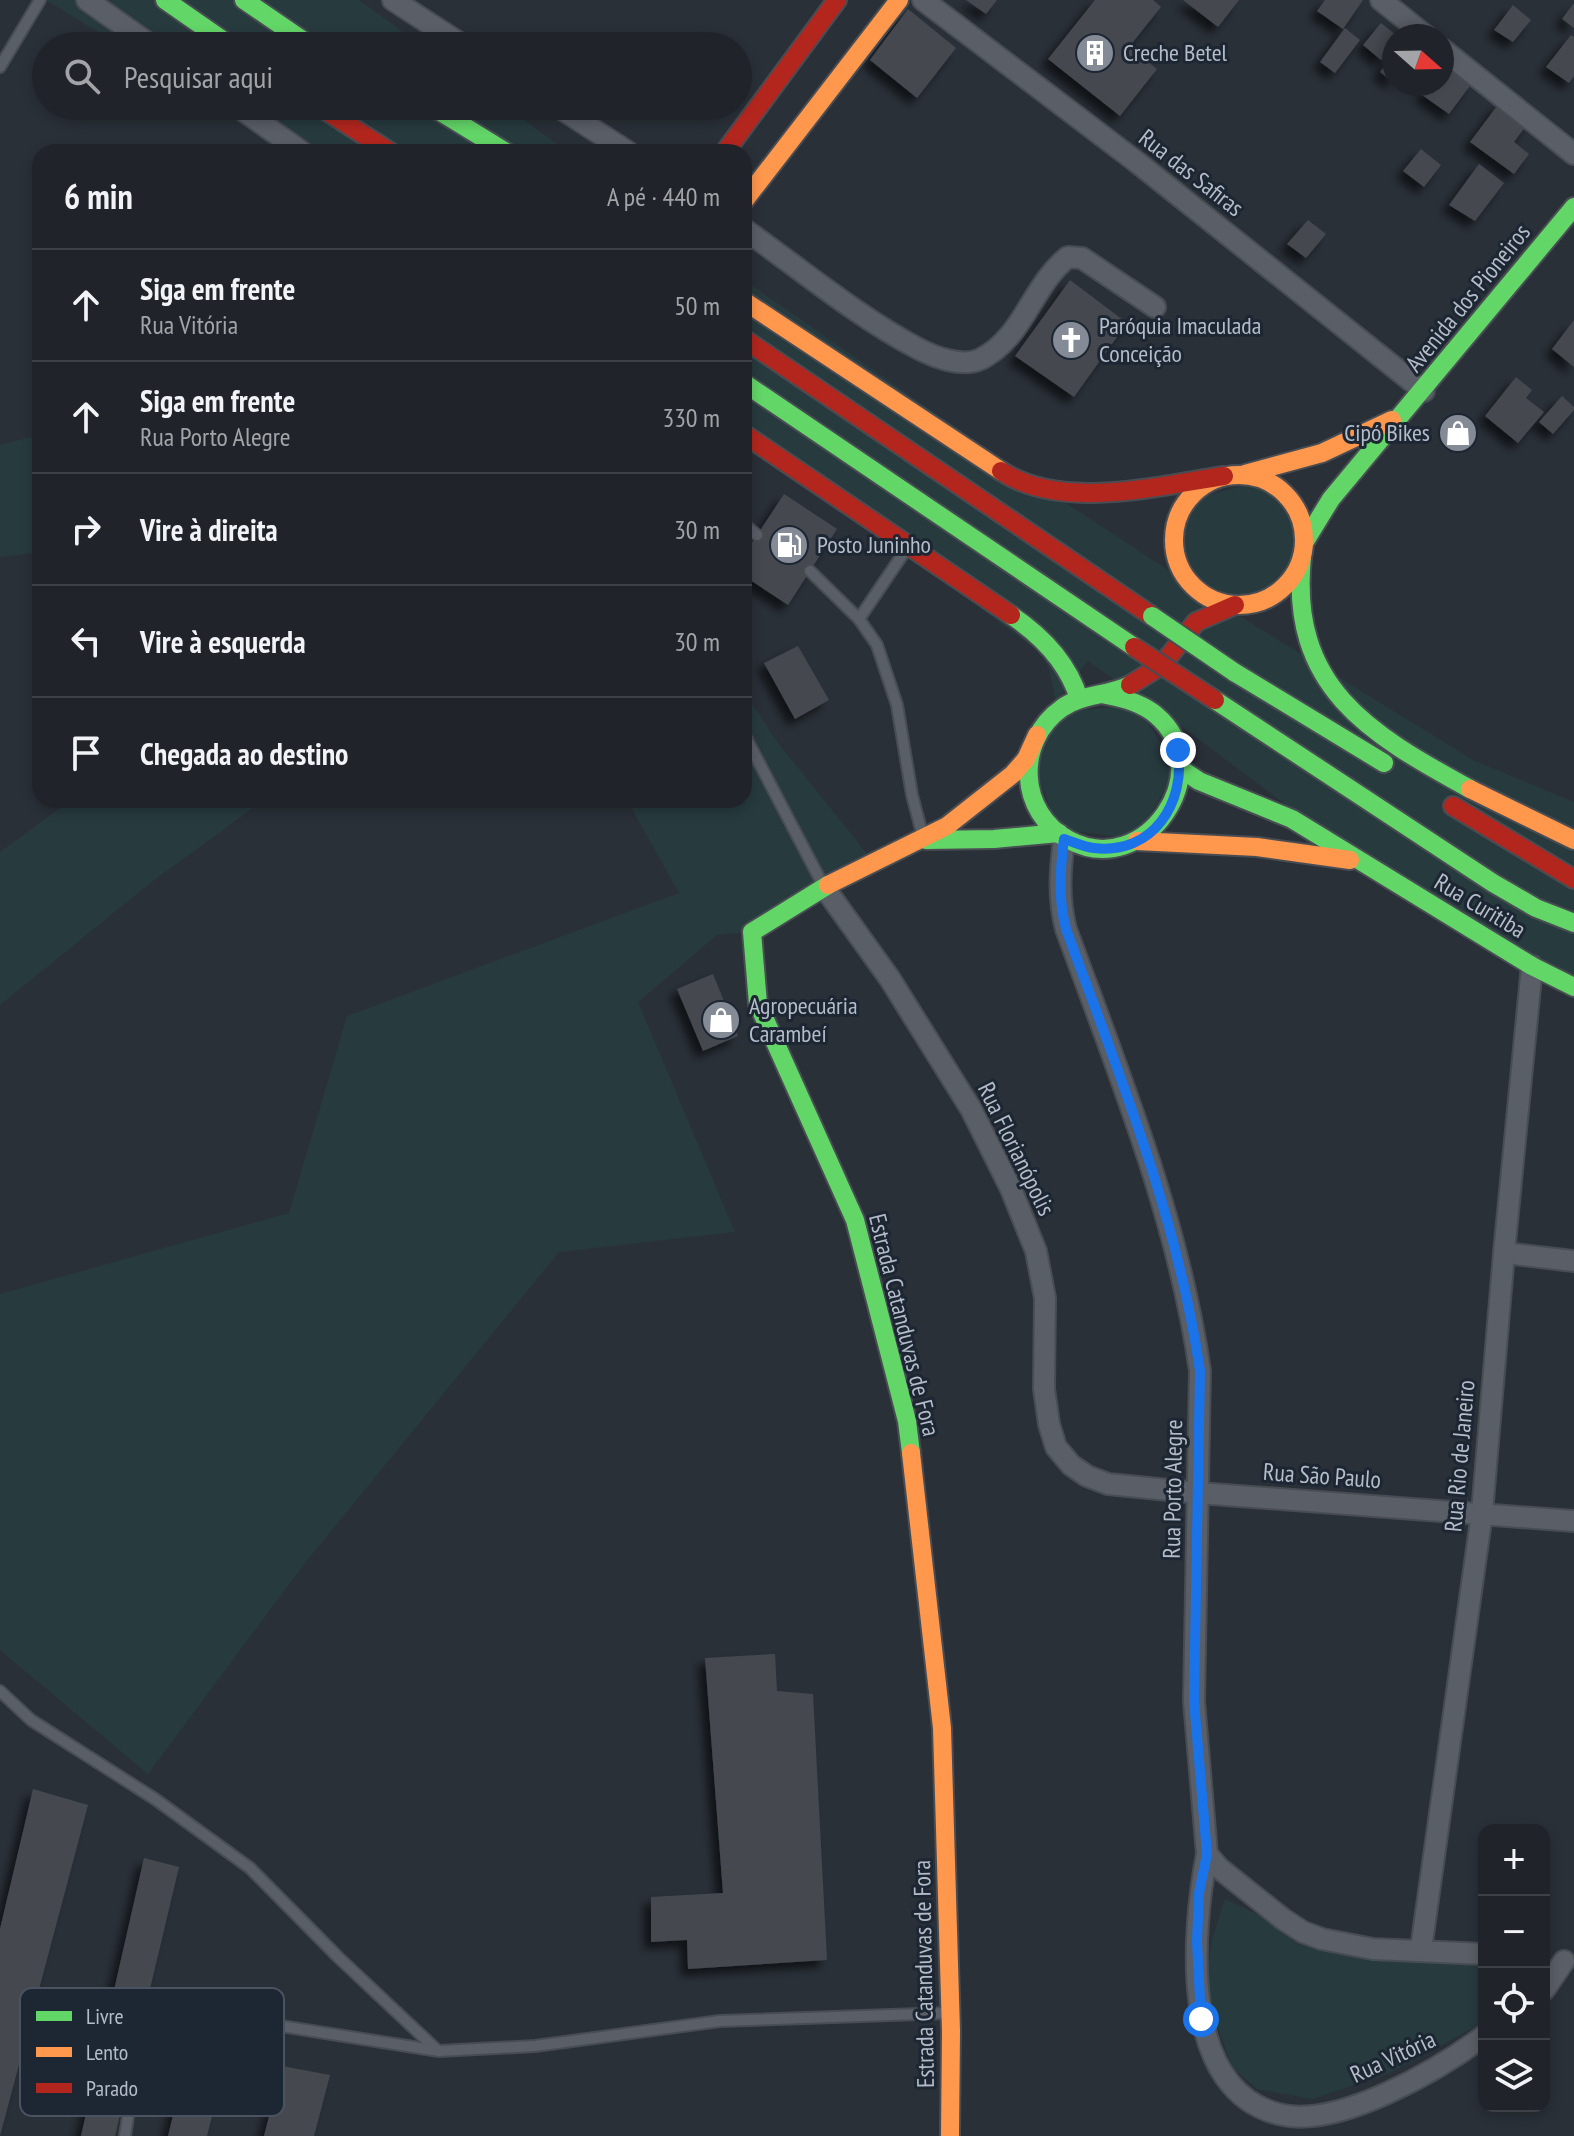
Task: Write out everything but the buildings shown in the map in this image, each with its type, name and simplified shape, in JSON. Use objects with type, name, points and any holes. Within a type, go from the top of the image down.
[{"type":"main road","points":[[165,0],[211,32]]},
{"type":"main road","points":[[244,0],[291,32]]},
{"type":"main road","points":[[752,115],[837,0]]},
{"type":"main road","points":[[752,191],[899,0]]},
{"type":"main road","points":[[339,120],[377,144]]},
{"type":"main road","points":[[421,120],[446,137]]},
{"type":"main road","points":[[454,120],[493,144]]},
{"type":"main road","points":[[731,144],[749,120]]},
{"type":"main road","points":[[351,128],[372,144]]},
{"type":"main road","name":"Avenida dos Pioneiros","points":[[1397,418],[1424,391],[1574,207]]},
{"type":"main road","points":[[752,303],[1008,476],[1046,490],[1079,493],[1118,491],[1245,474],[1322,453],[1397,418]]},
{"type":"main road","points":[[752,344],[1234,672],[1396,771]]},
{"type":"main road","points":[[752,388],[1134,647],[1493,883],[1536,908],[1574,923]]},
{"type":"main road","points":[[1177,562],[1192,586],[1217,602],[1254,604],[1275,594],[1292,578],[1317,519],[1397,418]]},
{"type":"main road","points":[[752,439],[1050,644],[1067,666],[1079,699]]},
{"type":"main road","points":[[1245,474],[1261,478],[1284,492],[1299,516],[1303,550],[1300,601],[1305,633],[1319,670],[1335,694],[1362,721],[1442,774],[1574,840]]},
{"type":"main road","points":[[1195,623],[1177,562],[1174,532],[1180,510],[1188,498],[1205,484],[1224,476]]},
{"type":"main road","points":[[1106,695],[1164,663],[1195,623],[1235,605]]},
{"type":"main road","points":[[1164,663],[1164,694],[1170,733]]},
{"type":"main road","points":[[1106,695],[1132,700],[1154,713],[1170,733],[1178,750],[1181,769],[1178,791],[1170,812],[1156,829],[1137,841],[1115,848],[1093,848],[1062,836],[1036,807],[1028,784],[1029,759],[1037,735],[1055,714],[1079,699],[1106,695]]},
{"type":"main road","name":"Estrada Catanduvas de Fora","points":[[950,2136],[950,2013],[942,1728],[907,1421],[855,1220],[758,1004],[752,932],[824,887],[947,826],[1013,774],[1026,759],[1037,735]]},
{"type":"main road","name":"Rua Curitiba","points":[[1181,769],[1199,781],[1292,819],[1532,966],[1574,987]]},
{"type":"main road","points":[[1436,796],[1574,879]]},
{"type":"main road","points":[[924,840],[1062,836]]},
{"type":"main road","points":[[1137,841],[1257,847],[1362,862]]},
{"type":"street","points":[[87,0],[132,32]]},
{"type":"street","points":[[393,0],[442,32]]},
{"type":"street","name":"Rua das Safiras","points":[[923,0],[1138,163],[1424,391]]},
{"type":"street","points":[[1381,0],[1411,24]]},
{"type":"street","points":[[1454,59],[1574,154]]},
{"type":"street","points":[[257,120],[291,144]]},
{"type":"street","points":[[579,120],[616,144]]},
{"type":"street","points":[[752,235],[847,303],[918,348],[956,362],[980,360],[1011,336],[1052,270],[1068,257],[1082,258],[1155,307]]},
{"type":"street","name":"Rua Porto Alegre","points":[[1062,836],[1059,902],[1066,929],[1151,1161],[1193,1321],[1200,1371],[1194,1701],[1207,1854]]},
{"type":"street","name":"Rua Florianópolis","points":[[824,887],[890,979],[963,1096],[1011,1189],[1036,1251],[1045,1298],[1044,1389],[1049,1424],[1056,1447],[1071,1465]]},
{"type":"street","name":"Rua Rio de Janeiro","points":[[1421,1949],[1482,1513],[1532,966]]},
{"type":"street","points":[[1504,1253],[1574,1261]]},
{"type":"street","name":"Rua São Paulo","points":[[1071,1465],[1087,1476],[1108,1484],[1574,1521]]},
{"type":"street","points":[[1207,1854],[1219,1868],[1303,1932],[1342,1945],[1373,1949],[1478,1954]]},
{"type":"street","name":"Rua Vitória","points":[[1207,1854],[1199,1893],[1197,1942],[1201,2019],[1210,2047],[1226,2078],[1250,2102],[1283,2115],[1319,2115],[1393,2091],[1479,2040]]},
{"type":"street","points":[[1550,1979],[1561,1960]]},
{"type":"lane","points":[[0,67],[40,0]]},
{"type":"lane","points":[[752,531],[757,535]]},
{"type":"lane","points":[[859,619],[909,546]]},
{"type":"lane","points":[[810,571],[859,619],[877,645],[897,705],[912,795],[924,840]]},
{"type":"lane","points":[[752,749],[824,887]]},
{"type":"lane","points":[[0,1691],[31,1720],[155,1799],[250,1868],[338,1957],[439,2051]]},
{"type":"lane","points":[[284,2026],[439,2051],[535,2046],[720,2021],[950,2013]]},
{"type":"lane","points":[[125,2136],[128,2116]]},
{"type":"green space","points":[[46,0],[359,0],[403,32],[98,32]]},
{"type":"green space","points":[[237,120],[524,120],[557,144],[269,144]]},
{"type":"green space","points":[[752,286],[1046,490],[1217,602],[1473,760],[1574,802],[1574,987],[1362,862],[1193,735],[1088,661],[1056,702],[1049,669],[1041,653],[752,440]]},
{"type":"green space","points":[[32,437],[32,553],[0,557],[0,445]]},
{"type":"green space","points":[[1259,481],[1280,494],[1290,509],[1299,534],[1298,557],[1287,577],[1270,592],[1249,600],[1226,600],[1204,590],[1185,569],[1179,552],[1180,525],[1191,500]]},
{"type":"green space","points":[[752,704],[778,743],[870,857],[752,932],[717,935],[638,1002],[735,1232],[559,1252],[305,1563],[148,1774],[0,1650],[0,1294],[289,1213],[347,1016],[679,893],[631,808],[752,808]]},
{"type":"green space","points":[[1136,705],[1177,769],[1136,839],[1057,829],[1032,756],[1061,712]]},
{"type":"green space","points":[[60,808],[253,808],[153,881],[0,1005],[0,852]]},
{"type":"green space","points":[[1225,1899],[1322,1945],[1478,1961],[1478,2025],[1388,2074],[1312,2099],[1257,2089],[1233,2068],[1215,2021],[1207,1972],[1212,1939]]},
{"type":"traffic: fast","points":[[165,0],[211,32]]},
{"type":"traffic: fast","points":[[244,0],[291,32]]},
{"type":"traffic: fast","points":[[454,120],[493,144]]},
{"type":"traffic: fast","points":[[1304,543],[1331,499],[1574,207]]},
{"type":"traffic: fast","points":[[752,388],[1134,647]]},
{"type":"traffic: fast","points":[[1302,557],[1301,602],[1308,640],[1323,673],[1343,701],[1399,747],[1470,789]]},
{"type":"traffic: fast","points":[[1011,615],[1033,632],[1061,662],[1079,699]]},
{"type":"traffic: fast","points":[[1152,616],[1234,672]]},
{"type":"traffic: fast","points":[[1234,672],[1384,763]]},
{"type":"traffic: fast","points":[[1106,695],[1145,707],[1156,715],[1174,738],[1180,763],[1177,789],[1165,813],[1147,833],[1124,845],[1097,849],[1069,840],[1052,828],[1040,813],[1032,795],[1030,757],[1036,739],[1047,722],[1062,708],[1077,700],[1130,685]]},
{"type":"traffic: fast","points":[[1215,700],[1493,883],[1536,908],[1574,923]]},
{"type":"traffic: fast","points":[[1181,769],[1199,781],[1292,819],[1532,966],[1574,987]]},
{"type":"traffic: fast","points":[[926,840],[994,839],[1059,833]]},
{"type":"traffic: fast","points":[[828,885],[752,932],[758,1004],[855,1220],[907,1421],[911,1453]]},
{"type":"traffic: slow","points":[[752,191],[899,0]]},
{"type":"traffic: slow","points":[[752,306],[1001,471]]},
{"type":"traffic: slow","points":[[1245,474],[1322,453],[1392,420]]},
{"type":"traffic: slow","points":[[1239,475],[1264,480],[1285,494],[1299,515],[1304,540],[1299,565],[1285,586],[1264,600],[1239,605],[1214,600],[1193,586],[1179,565],[1174,540],[1179,515],[1193,494],[1214,480],[1239,475]]},
{"type":"traffic: slow","points":[[828,885],[947,826],[1013,774],[1026,759],[1037,735]]},
{"type":"traffic: slow","points":[[1470,789],[1574,840]]},
{"type":"traffic: slow","points":[[1137,841],[1257,847],[1350,860]]},
{"type":"traffic: slow","points":[[911,1453],[942,1728],[951,2031],[950,2136]]},
{"type":"traffic: jam","points":[[752,115],[837,0]]},
{"type":"traffic: jam","points":[[341,120],[378,144]]},
{"type":"traffic: jam","points":[[731,144],[749,120]]},
{"type":"traffic: jam","points":[[752,344],[1152,616]]},
{"type":"traffic: jam","points":[[752,439],[1011,615]]},
{"type":"traffic: jam","points":[[1001,471],[1025,483],[1081,493],[1140,489],[1224,476]]},
{"type":"traffic: jam","points":[[1130,685],[1162,665],[1196,622],[1235,605]]},
{"type":"traffic: jam","points":[[1134,647],[1215,700]]},
{"type":"traffic: jam","points":[[1453,806],[1574,879]]},
{"type":"place","name":"Creche Betel","points":[[1095,53]]},
{"type":"place","name":"Paróquia Imaculada Conceição","points":[[1071,340]]},
{"type":"place","name":"Cipó Bikes","points":[[1458,433]]},
{"type":"place","name":"Posto Juninho","points":[[789,545]]},
{"type":"place","name":"Agropecuária Carambeí","points":[[721,1020]]},
{"type":"route","points":[[1178,750],[1181,769],[1178,791],[1170,812],[1156,829],[1137,841],[1115,848],[1093,848],[1064,839],[1059,902],[1066,929],[1151,1161],[1193,1321],[1200,1371],[1194,1701],[1207,1854],[1199,1893],[1197,1942],[1201,2019]]}]
